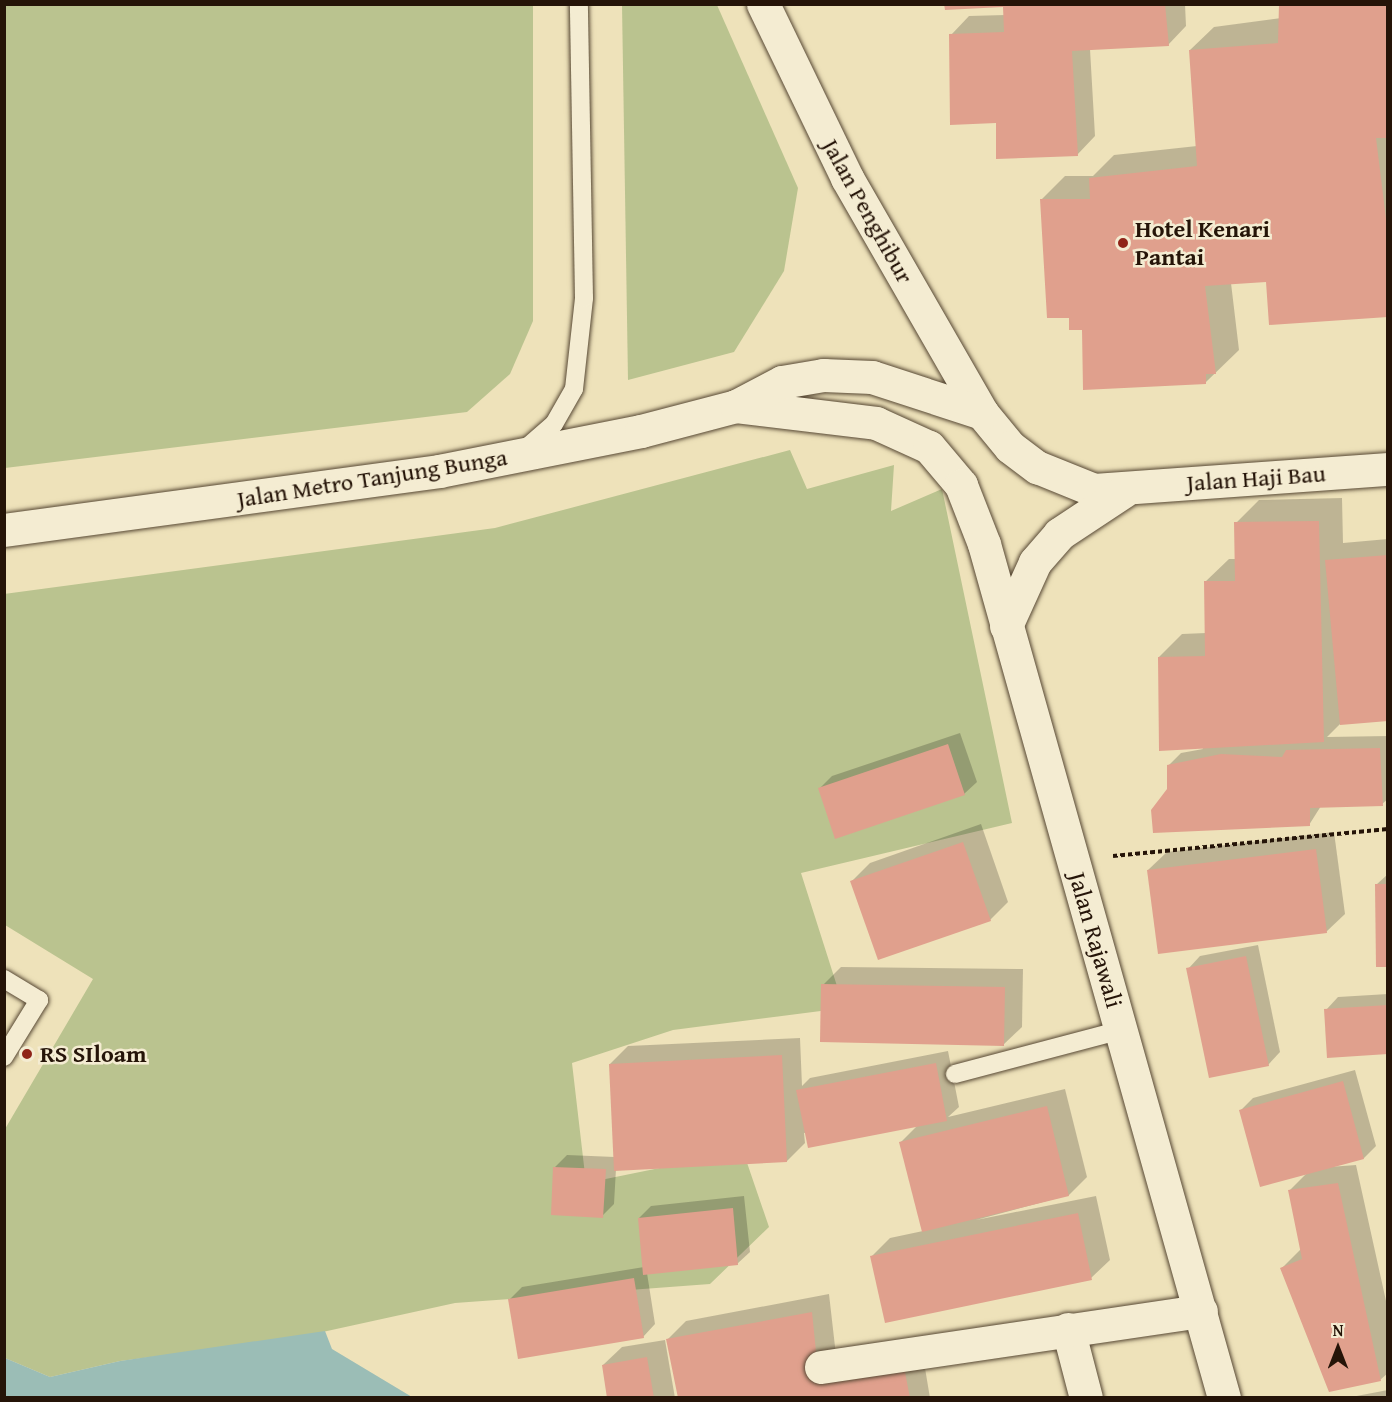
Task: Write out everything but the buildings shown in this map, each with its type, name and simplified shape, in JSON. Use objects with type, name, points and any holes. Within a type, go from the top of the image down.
[{"type":"main road","name":"Jalan Penghibur","points":[[763,4],[847,178],[982,413]]},
{"type":"main road","name":"Jalan Metro Tanjung Bunga","points":[[4,530],[517,456],[736,406],[782,382],[823,375],[872,377],[982,413]]},
{"type":"main road","name":"Jalan Metro Tanjung Bunga","points":[[736,406],[876,423],[929,447],[961,485]]},
{"type":"main road","name":"Jalan Haji Bau","points":[[982,413],[1010,447],[1037,467],[1094,490],[1124,491],[1218,478],[1388,469]]},
{"type":"main road","name":"Jalan Rajawali","points":[[961,485],[1006,626],[1224,1398]]},
{"type":"main road","name":"Jalan Haji Bau","points":[[1006,626],[1035,562],[1059,534],[1124,491]]},
{"type":"main road","points":[[822,1367],[1201,1311]]},
{"type":"main road","points":[[1068,1329],[1086,1398]]},
{"type":"lane","points":[[517,456],[554,424],[574,389],[584,298],[579,4]]},
{"type":"lane","points":[[4,979],[39,1000],[4,1058]]},
{"type":"lane","points":[[955,1074],[1121,1030]]},
{"type":"path","points":[[1073,861],[1388,829]]},
{"type":"green space","points":[[4,5],[533,5],[533,321],[510,374],[467,412],[5,468]]},
{"type":"green space","points":[[622,5],[717,5],[798,188],[784,271],[734,352],[628,380]]},
{"type":"green space","points":[[790,450],[807,489],[894,465],[891,511],[942,489],[1012,823],[801,873],[844,1008],[673,1030],[572,1063],[586,1183],[743,1151],[769,1227],[710,1284],[455,1303],[286,1340],[120,1361],[50,1377],[5,1358],[5,1129],[93,979],[5,925],[4,594],[495,528]]},
{"type":"water","points":[[325,1331],[332,1349],[412,1397],[5,1397],[5,1358],[50,1377],[120,1361]]},
{"type":"place","name":"Hotel Kenari Pantai","points":[[1123,243]]},
{"type":"place","name":"RS SIloam","points":[[27,1054]]}]
